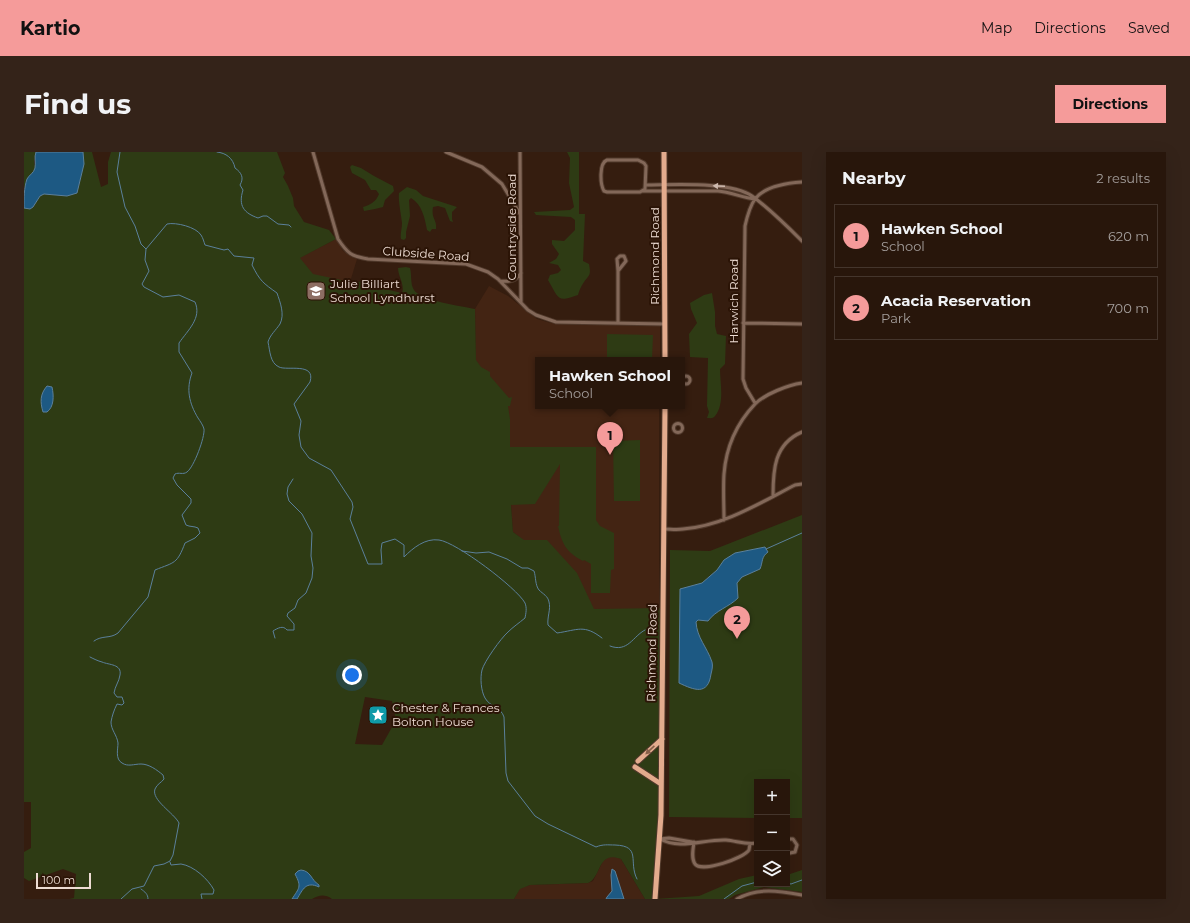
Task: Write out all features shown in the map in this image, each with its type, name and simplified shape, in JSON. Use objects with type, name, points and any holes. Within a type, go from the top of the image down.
[{"type":"main road","name":"Richmond Road","points":[[664,152],[665,357]]},
{"type":"main road","name":"Richmond Road","points":[[655,899],[660,839],[662,784],[665,409]]},
{"type":"main road","points":[[638,761],[662,739]]},
{"type":"main road","points":[[635,767],[662,784]]},
{"type":"street","name":"Clubside Road","points":[[313,152],[338,239],[346,251],[356,257],[368,259],[466,264],[488,272],[500,281],[528,310],[536,315],[556,322],[665,324]]},
{"type":"street","points":[[446,152],[482,167],[502,184],[521,215]]},
{"type":"street","name":"Countryside Road","points":[[520,152],[521,303]]},
{"type":"street","points":[[643,191],[646,185],[646,166],[642,162],[638,160],[608,160],[603,162],[602,186],[604,191],[636,192],[643,191],[664,188]]},
{"type":"street","points":[[755,199],[781,184],[802,182]]},
{"type":"street","points":[[646,185],[664,188],[718,191],[755,199],[771,211],[802,241]]},
{"type":"street","name":"Harwich Road","points":[[755,199],[747,216],[744,230],[743,323],[744,379],[746,388],[755,403]]},
{"type":"street","points":[[618,271],[618,323]]},
{"type":"street","points":[[500,281],[507,282],[513,280],[521,273]]},
{"type":"street","points":[[743,323],[802,324]]},
{"type":"street","points":[[724,520],[724,473],[729,445],[737,429],[755,403],[788,385],[802,383]]},
{"type":"street","points":[[665,429],[674,429]]},
{"type":"street","points":[[773,496],[773,472],[776,461],[782,448],[792,437],[802,432]]},
{"type":"street","points":[[664,529],[681,530],[724,520],[773,496],[802,484]]},
{"type":"street","points":[[660,839],[667,843],[684,845],[694,842],[726,840],[754,843]]},
{"type":"street","points":[[790,839],[793,839],[797,845],[795,852],[790,854]]},
{"type":"street","points":[[694,842],[694,863],[703,868],[724,863],[743,856],[748,853],[750,844]]},
{"type":"street","points":[[737,899],[746,894],[762,890],[802,895]]},
{"type":"shaded area","points":[[336,239],[343,251],[357,259],[350,282],[360,300],[270,273]]},
{"type":"shaded area","points":[[489,286],[508,296],[537,319],[551,323],[660,326],[660,357],[535,357],[535,409],[659,409],[659,609],[573,610],[533,548],[513,532],[511,505],[561,447],[510,447],[510,419],[476,375],[475,309]]},
{"type":"shaded area","points":[[614,856],[621,859],[645,899],[514,899],[520,888],[530,885],[588,883],[593,881],[603,861],[608,857]]},
{"type":"green space","points":[[24,152],[36,152],[34,171],[28,178],[24,188]]},
{"type":"green space","points":[[83,152],[92,152],[101,187],[108,184],[108,162],[111,152],[277,152],[285,173],[283,177],[293,198],[294,206],[304,222],[329,230],[336,239],[300,258],[313,274],[351,282],[354,280],[359,282],[367,279],[376,287],[402,293],[403,287],[398,268],[410,268],[413,288],[418,294],[433,300],[475,309],[476,360],[481,367],[490,372],[490,376],[509,398],[512,397],[510,406],[508,406],[510,419],[510,447],[596,447],[596,520],[600,526],[614,533],[614,569],[611,570],[610,593],[591,593],[591,564],[577,558],[572,554],[561,538],[558,526],[560,464],[535,504],[511,505],[513,532],[524,540],[547,540],[577,573],[594,609],[663,608],[662,753],[655,899],[645,899],[621,859],[613,857],[604,861],[596,875],[588,883],[530,885],[520,889],[514,899],[332,899],[327,896],[322,896],[312,899],[69,899],[74,898],[76,874],[63,869],[29,881],[24,878],[24,852],[31,848],[31,802],[24,802],[24,208],[30,209],[33,207],[40,196],[44,194],[67,196],[77,193],[82,173]],"holes":[[[365,697],[392,701],[396,720],[382,745],[355,744]]]},
{"type":"green space","points":[[567,152],[579,152],[579,214],[585,214],[583,261],[589,264],[590,272],[578,295],[562,299],[557,295],[548,280],[550,275],[558,273],[561,270],[558,265],[549,263],[556,259],[559,254],[552,244],[552,240],[564,241],[575,230],[575,220],[571,217],[536,215],[534,212],[570,210],[574,207],[569,183],[570,158]]},
{"type":"green space","points":[[352,165],[361,168],[393,186],[394,191],[385,200],[383,207],[364,211],[363,207],[372,203],[379,194],[376,190],[371,190],[365,180],[352,173],[350,167]]},
{"type":"green space","points":[[407,187],[416,190],[423,196],[457,207],[452,212],[453,222],[450,221],[445,208],[438,206],[433,207],[436,229],[432,229],[430,232],[427,230],[424,217],[418,204],[411,198],[409,200],[410,216],[406,238],[404,240],[401,239],[402,223],[399,193]]},
{"type":"green space","points":[[712,293],[717,334],[726,336],[725,364],[720,369],[720,406],[713,418],[707,418],[709,412],[707,406],[708,358],[690,357],[689,334],[697,323],[690,303],[704,295]]},
{"type":"green space","points":[[607,334],[653,335],[652,357],[607,357]]},
{"type":"green space","points":[[640,440],[640,501],[614,501],[613,441]]},
{"type":"green space","points":[[802,515],[802,818],[790,818],[790,779],[754,779],[754,818],[669,817],[670,550],[710,551]],"holes":[[[768,551],[762,559],[762,565],[749,574],[736,578],[706,579],[717,570]]]},
{"type":"green space","points":[[802,870],[802,892],[764,887],[790,887],[790,874]]},
{"type":"green space","points":[[754,876],[754,887],[764,887],[735,895],[729,899],[655,899],[699,896],[739,879]]},
{"type":"water","points":[[36,152],[83,152],[84,164],[77,193],[67,196],[44,194],[40,196],[33,207],[30,209],[24,208],[26,182],[34,170]]},
{"type":"water","points":[[47,386],[52,387],[53,401],[49,410],[47,412],[43,412],[41,398]]},
{"type":"water","points":[[765,547],[768,552],[763,558],[760,569],[742,577],[737,583],[738,598],[711,617],[708,621],[698,620],[696,622],[698,633],[712,664],[712,670],[707,686],[700,689],[695,689],[679,683],[680,589],[702,583],[717,570],[724,560],[735,553]]},
{"type":"water","points":[[612,869],[615,871],[624,899],[606,899],[612,891]]},
{"type":"water","points":[[301,870],[307,872],[319,885],[319,887],[311,885],[305,887],[297,899],[292,899],[299,887],[295,874]]},
{"type":"waterway","points":[[120,152],[117,172],[125,207],[135,226],[141,244],[146,249],[167,224],[186,226],[198,232],[202,236],[205,245],[224,250],[228,249],[234,256],[254,258],[252,265],[257,275],[265,284],[277,293],[282,308],[282,316],[280,324],[268,342],[272,360],[279,367],[300,368],[309,372],[311,376],[310,382],[294,404],[301,421],[299,435],[301,447],[309,458],[331,470],[352,502],[353,507],[350,519],[368,564],[382,564],[382,543],[395,539],[404,545],[404,557],[415,547],[424,542],[439,540],[472,557],[511,587],[525,603],[525,618],[501,639],[483,666],[481,673],[482,688],[485,698],[500,711],[504,717],[506,773],[508,781],[535,816],[548,824],[596,847],[603,845],[615,845],[629,848],[633,856],[637,879]]},
{"type":"waterway","points":[[217,152],[229,157],[233,161],[235,168],[241,174],[242,180],[240,185],[243,190],[241,200],[243,208],[249,214],[258,218],[267,216],[278,224],[289,225],[291,227]]},
{"type":"waterway","points":[[94,641],[118,633],[148,597],[155,570],[177,559],[185,543],[195,538],[200,533],[198,528],[186,525],[182,515],[191,503],[191,499],[177,485],[173,478],[175,474],[186,473],[190,469],[198,452],[204,433],[204,428],[192,407],[189,396],[189,385],[192,373],[179,352],[179,343],[193,324],[197,313],[197,308],[195,302],[179,295],[163,297],[144,287],[142,284],[149,271],[145,260],[146,249]]},
{"type":"waterway","points":[[275,638],[273,631],[279,628],[282,627],[287,630],[294,630],[294,624],[287,616],[288,613],[295,608],[298,600],[306,593],[312,578],[312,533],[302,514],[289,501],[287,494],[288,487],[293,479]]},
{"type":"waterway","points":[[766,549],[802,533]]},
{"type":"waterway","points":[[462,551],[476,553],[489,552],[507,559],[522,568],[528,568],[534,571],[538,588],[549,602],[550,607],[548,625],[557,633],[585,629],[602,638]]},
{"type":"waterway","points":[[610,646],[616,648],[626,646],[645,630]]},
{"type":"waterway","points":[[90,657],[117,667],[120,671],[114,693],[117,697],[122,697],[124,703],[122,705],[117,704],[111,722],[118,743],[118,759],[127,765],[147,765],[156,769],[163,775],[164,779],[155,789],[156,798],[179,823],[173,855],[170,861],[154,866],[144,886],[132,889],[121,899]]},
{"type":"waterway","points":[[170,862],[171,865],[181,864],[191,867],[208,882],[214,890],[213,894],[201,894],[202,899]]},
{"type":"waterway","points":[[790,884],[802,880]]},
{"type":"waterway","points":[[724,899],[742,886],[754,883]]},
{"type":"waterway","points":[[141,889],[147,894],[148,899]]},
{"type":"place","name":"Julie Billiart School Lyndhurst","points":[[316,291]]},
{"type":"place","name":"Hawken School","points":[[610,455]]},
{"type":"place","name":"Acacia Reservation","points":[[737,639]]},
{"type":"place","name":"Chester & Frances Bolton House","points":[[378,715]]}]
